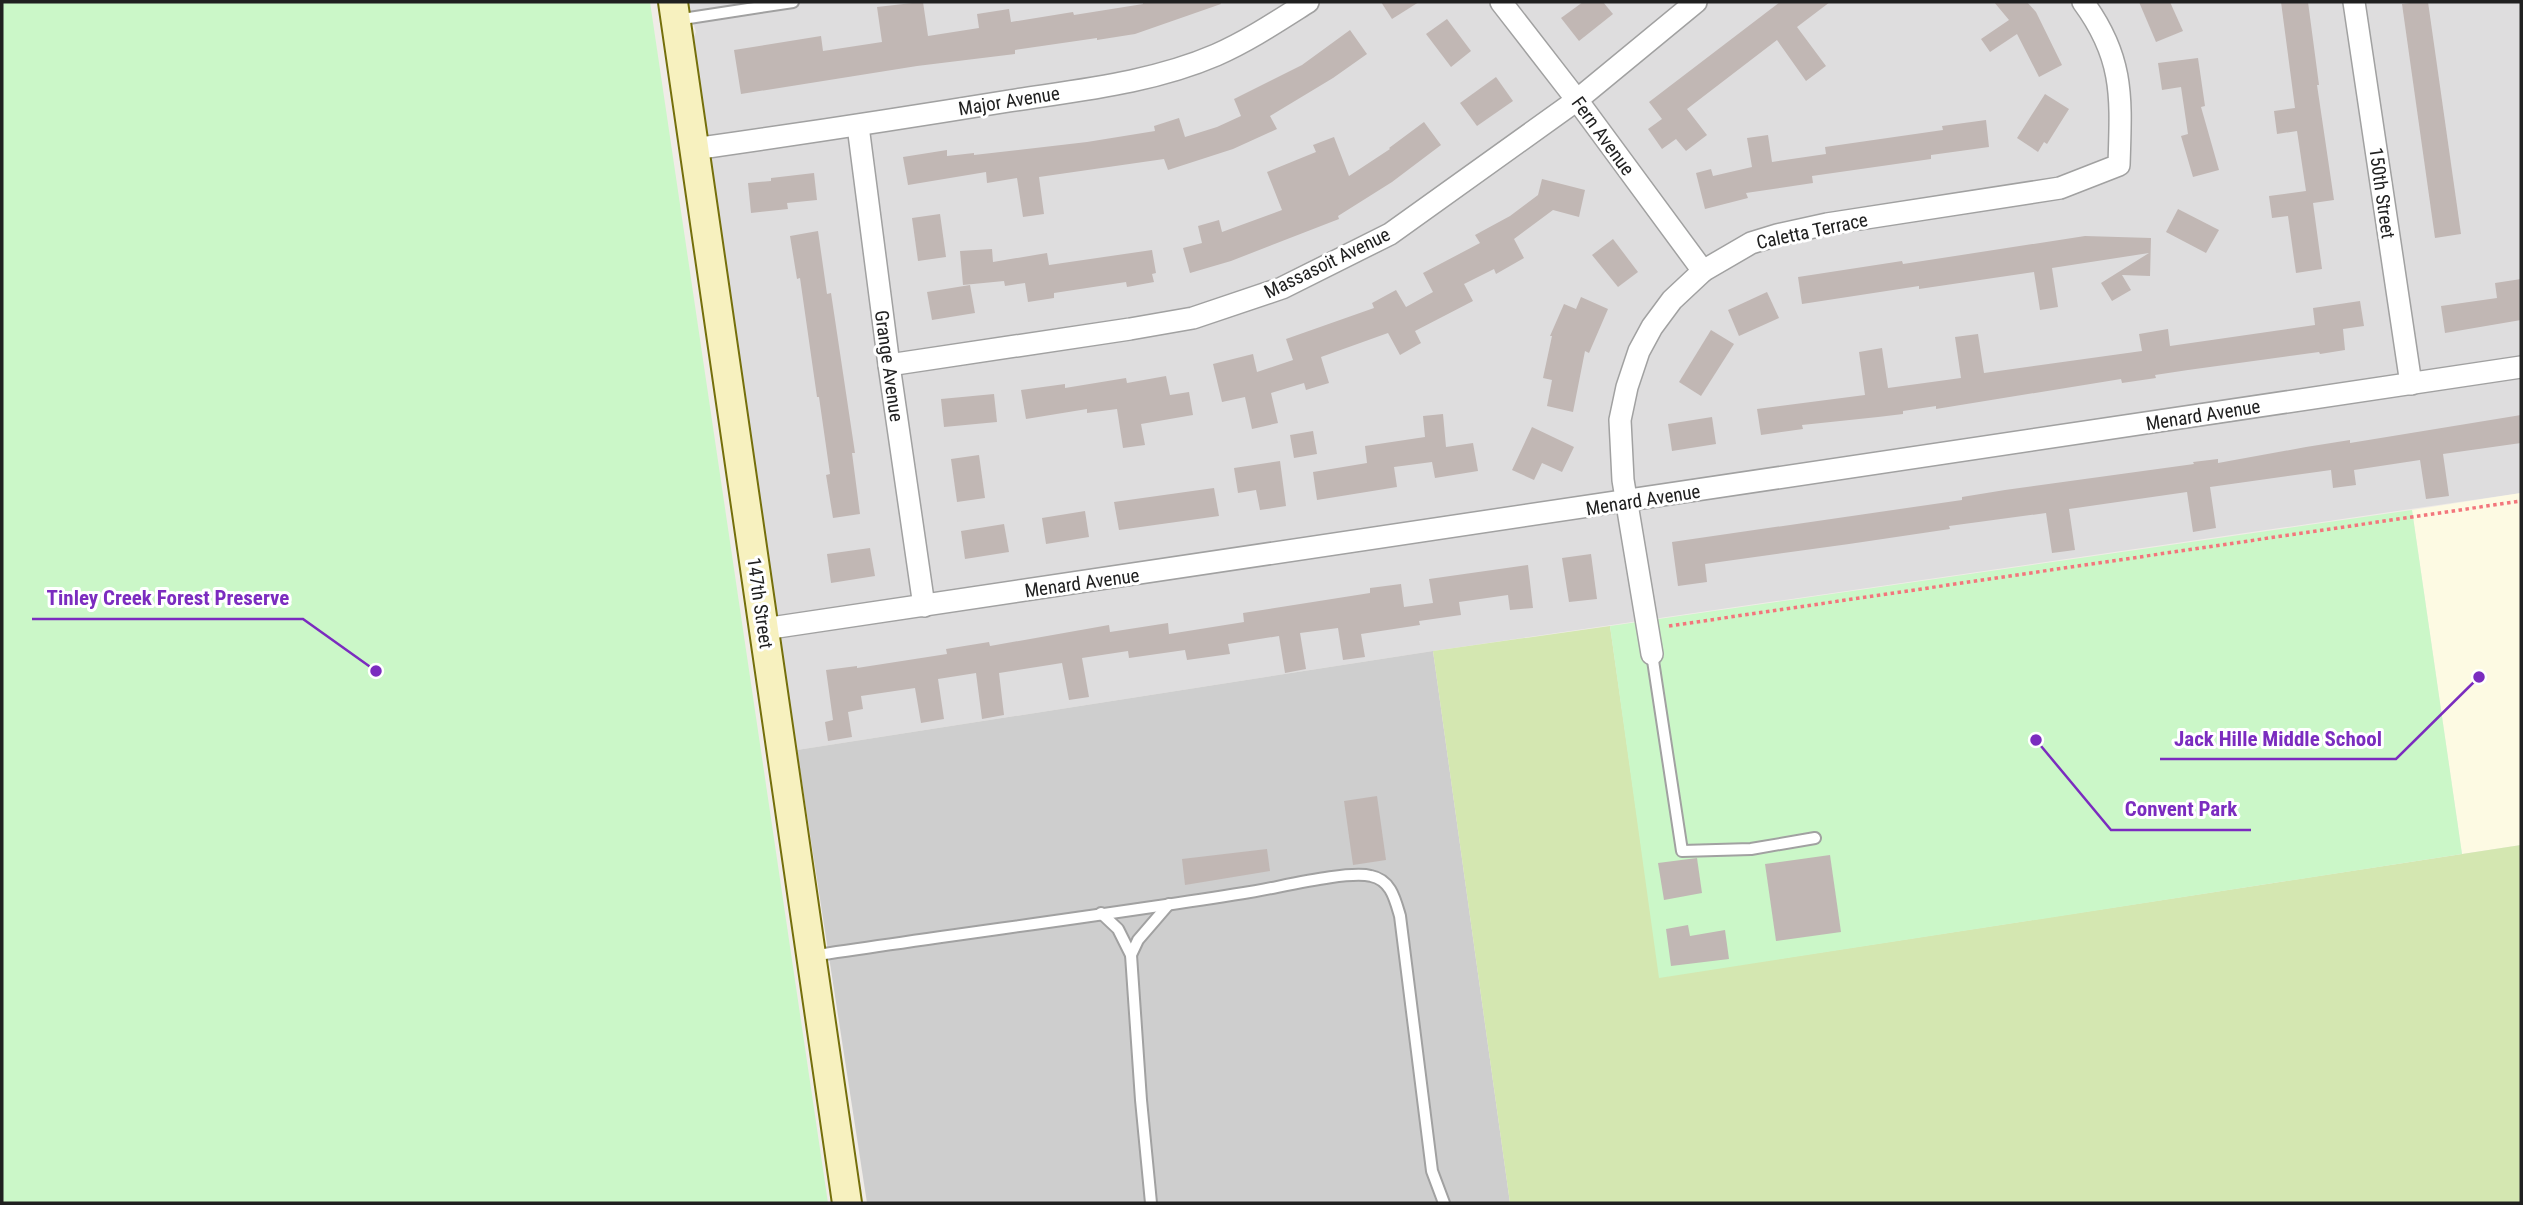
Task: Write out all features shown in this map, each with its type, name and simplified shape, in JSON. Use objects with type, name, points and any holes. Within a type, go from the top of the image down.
[{"type":"main road","name":"147th Street","points":[[674,11],[847,1203]]},
{"type":"street","name":"Major Avenue","points":[[694,149],[858,126],[1106,86],[1157,75],[1217,54],[1265,29],[1308,2]]},
{"type":"street","name":"Fern Avenue","points":[[1500,2],[1577,100],[1703,271]]},
{"type":"street","name":"Massasoit Avenue","points":[[889,365],[1193,318],[1282,288],[1390,234],[1577,100],[1696,2]]},
{"type":"street","name":"Caletta Terrace","points":[[1652,654],[1626,502],[1620,443],[1621,411],[1626,387],[1639,351],[1652,327],[1672,300],[1703,271],[1751,243],[1828,224],[2060,188],[2119,165],[2121,98],[2117,70],[2105,39],[2083,2]]},
{"type":"street","name":"150th Street","points":[[2354,2],[2411,384]]},
{"type":"street","name":"Grange Avenue","points":[[858,126],[924,606]]},
{"type":"street","name":"Menard Avenue","points":[[764,629],[2521,367]]},
{"type":"lane","points":[[674,11],[793,2]]},
{"type":"lane","points":[[1652,654],[1682,851],[1742,850],[1815,838]]},
{"type":"lane","points":[[811,956],[1353,876],[1371,876],[1385,883],[1394,895],[1400,916],[1432,1171],[1444,1203]]},
{"type":"lane","points":[[1131,955],[1138,940],[1169,904]]},
{"type":"lane","points":[[1101,913],[1118,929],[1131,955],[1151,1203]]},
{"type":"path","points":[[1669,626],[2521,501]]},
{"type":"shaded area","points":[[687,2],[2521,2],[2521,493],[1433,651],[797,750],[691,43],[696,32]]},
{"type":"shaded area","points":[[2521,493],[2521,845],[2462,854],[2412,510]]},
{"type":"shaded area","points":[[1433,651],[1510,1203],[867,1203],[797,750]]},
{"type":"green space","points":[[2,2],[650,2],[828,1203],[2,1203]]},
{"type":"green space","points":[[2412,510],[2462,854],[1659,978],[1610,626]]},
{"type":"green space","points":[[1610,626],[1660,977],[2521,845],[2521,1203],[1510,1203],[1433,651]]},
{"type":"building","points":[[923,2],[928,36],[979,28],[977,14],[1009,9],[1011,22],[1073,12],[1074,15],[1143,2],[1221,4],[1135,34],[1015,50],[1015,54],[917,66],[741,94],[734,50],[821,36],[823,51],[882,42],[877,7]]},
{"type":"building","points":[[1381,2],[1419,2],[1392,19]]},
{"type":"building","points":[[1583,2],[1603,2],[1613,14],[1579,41],[1561,18]]},
{"type":"building","points":[[1780,2],[1830,2],[1797,27],[1826,66],[1806,81],[1777,40],[1687,109],[1707,135],[1686,151],[1676,139],[1662,149],[1648,129],[1662,119],[1649,102]]},
{"type":"building","points":[[1994,2],[2027,2],[2036,12],[2062,65],[2039,77],[2017,34],[1990,52],[1981,39],[2009,20]]},
{"type":"building","points":[[2139,2],[2170,2],[2183,31],[2156,42]]},
{"type":"building","points":[[2281,2],[2308,2],[2334,200],[2313,203],[2322,269],[2296,273],[2288,216],[2272,218],[2269,196],[2306,191],[2297,131],[2277,134],[2274,111],[2295,108]]},
{"type":"building","points":[[2428,2],[2461,234],[2435,238],[2402,4]]},
{"type":"building","points":[[1447,19],[1471,51],[1451,67],[1426,34]]},
{"type":"building","points":[[1350,30],[1367,54],[1270,116],[1277,129],[1233,149],[1168,170],[1164,159],[1039,177],[1044,214],[1023,217],[1017,178],[987,183],[986,172],[908,185],[903,157],[947,150],[947,156],[974,155],[1087,142],[1155,131],[1154,126],[1179,118],[1185,137],[1217,127],[1241,116],[1234,99],[1302,65]]},
{"type":"building","points":[[2198,58],[2205,106],[2201,107],[2219,170],[2193,177],[2181,136],[2188,134],[2181,87],[2162,90],[2158,63]]},
{"type":"building","points":[[1496,77],[1513,101],[1477,126],[1460,103]]},
{"type":"building","points":[[2045,94],[2069,109],[2047,144],[2044,142],[2038,152],[2017,138]]},
{"type":"building","points":[[1986,120],[1989,147],[1931,155],[1931,159],[1812,176],[1813,183],[1746,193],[1748,198],[1705,209],[1696,173],[1711,169],[1713,176],[1752,167],[1747,138],[1768,135],[1772,162],[1826,154],[1825,147],[1943,130],[1942,126]]},
{"type":"building","points":[[1424,122],[1441,145],[1392,182],[1338,216],[1339,219],[1231,261],[1190,273],[1183,248],[1202,243],[1198,226],[1219,220],[1222,232],[1282,210],[1267,172],[1316,152],[1313,145],[1334,137],[1349,176]]},
{"type":"building","points":[[814,173],[817,200],[787,203],[788,209],[751,213],[748,183]]},
{"type":"building","points":[[1542,179],[1585,190],[1579,217],[1553,210],[1514,239],[1524,258],[1496,274],[1494,269],[1464,284],[1473,301],[1415,331],[1421,343],[1400,355],[1388,333],[1321,357],[1329,383],[1306,390],[1304,383],[1271,393],[1278,423],[1252,429],[1245,397],[1222,402],[1213,364],[1253,354],[1257,372],[1293,360],[1286,339],[1374,308],[1372,303],[1396,290],[1406,307],[1433,292],[1423,273],[1480,243],[1475,235],[1510,216],[1538,195]]},
{"type":"building","points":[[2178,209],[2219,230],[2206,253],[2166,232]]},
{"type":"building","points":[[940,214],[946,257],[918,261],[912,218]]},
{"type":"building","points":[[818,231],[827,294],[831,293],[855,453],[852,453],[860,514],[833,518],[819,397],[800,278],[797,279],[790,236]]},
{"type":"building","points":[[2085,236],[2151,238],[2150,276],[2122,275],[2131,290],[2112,301],[2101,283],[2149,253],[2052,268],[2058,307],[2040,310],[2034,272],[1802,304],[1798,277]]},
{"type":"building","points":[[1613,239],[1638,272],[1618,287],[1592,255]]},
{"type":"building","points":[[992,249],[993,262],[1047,253],[1049,265],[1152,250],[1156,273],[1152,274],[1154,282],[1127,287],[1126,282],[1054,293],[1054,298],[1028,302],[1025,283],[1005,286],[1004,281],[963,285],[960,251]]},
{"type":"building","points":[[2521,279],[2521,320],[2445,333],[2441,306],[2497,298],[2495,283]]},
{"type":"building","points":[[970,285],[975,313],[932,320],[927,292]]},
{"type":"building","points":[[1767,292],[1779,318],[1739,336],[1728,310]]},
{"type":"building","points":[[1581,297],[1608,309],[1589,353],[1585,351],[1573,412],[1547,406],[1552,380],[1543,378],[1550,336],[1564,304],[1576,309]]},
{"type":"building","points":[[2360,301],[2364,326],[2343,329],[2345,350],[2188,370],[2122,383],[2121,379],[1936,409],[1936,406],[1903,411],[1903,414],[1802,425],[1803,429],[1761,435],[1757,409],[1865,395],[1859,352],[1882,348],[1888,388],[1961,378],[1955,337],[1978,334],[1984,373],[2142,351],[2139,334],[2168,329],[2170,346],[2315,325],[2313,308]]},
{"type":"building","points":[[1711,330],[1734,344],[1701,396],[1679,382]]},
{"type":"building","points":[[1166,376],[1170,395],[1189,392],[1193,415],[1141,424],[1145,445],[1123,448],[1117,409],[1087,413],[1087,409],[1026,419],[1021,390],[1065,384],[1065,388],[1126,378],[1127,383]]},
{"type":"building","points":[[994,394],[997,422],[944,427],[941,399]]},
{"type":"building","points":[[1443,414],[1446,447],[1473,443],[1478,471],[1435,478],[1432,462],[1394,467],[1397,487],[1317,500],[1313,472],[1367,463],[1365,446],[1425,437],[1423,416]]},
{"type":"building","points":[[2521,415],[2521,443],[2443,454],[2449,496],[2426,499],[2420,460],[2354,470],[2356,485],[2333,488],[2331,470],[2210,487],[2216,528],[2193,532],[2187,492],[2069,509],[2075,550],[2052,553],[2046,513],[1705,564],[1707,582],[1678,586],[1672,542],[1962,500],[1962,497],[2194,464],[2193,462],[2218,459],[2218,463]]},
{"type":"building","points":[[1712,417],[1716,444],[1672,451],[1668,424]]},
{"type":"building","points":[[1532,427],[1574,447],[1562,472],[1542,463],[1534,480],[1512,470]]},
{"type":"building","points":[[1313,431],[1317,454],[1294,458],[1290,435]]},
{"type":"building","points":[[979,455],[985,498],[957,502],[951,459]]},
{"type":"building","points":[[1280,461],[1286,506],[1260,510],[1256,490],[1238,493],[1234,468]]},
{"type":"building","points":[[1214,488],[1219,516],[1119,530],[1114,502]]},
{"type":"building","points":[[1085,511],[1089,537],[1046,544],[1042,518]]},
{"type":"building","points":[[1004,524],[1009,552],[965,559],[961,531]]},
{"type":"building","points":[[870,548],[875,576],[831,583],[827,554]]},
{"type":"building","points":[[1591,554],[1597,599],[1569,602],[1562,558]]},
{"type":"building","points":[[1528,565],[1533,608],[1510,610],[1508,595],[1459,602],[1461,615],[1419,621],[1420,625],[1361,634],[1365,657],[1343,660],[1338,628],[1300,633],[1306,669],[1285,673],[1279,636],[1228,644],[1230,654],[1187,660],[1185,650],[1129,658],[1128,651],[1082,658],[1089,697],[1069,700],[1062,663],[999,673],[1004,715],[982,719],[976,673],[938,679],[944,719],[921,723],[915,688],[861,696],[863,709],[848,712],[852,737],[828,741],[825,722],[833,720],[826,670],[947,654],[946,649],[989,642],[990,646],[1109,625],[1110,632],[1168,623],[1169,634],[1244,622],[1243,613],[1370,593],[1370,588],[1401,584],[1404,607],[1433,603],[1429,579]]},
{"type":"building","points":[[1377,796],[1386,860],[1353,865],[1344,801]]},
{"type":"building","points":[[1267,849],[1270,871],[1185,885],[1182,859]]},
{"type":"building","points":[[1830,855],[1841,932],[1776,941],[1765,864]]},
{"type":"building","points":[[1697,858],[1702,893],[1664,900],[1658,863]]},
{"type":"building","points":[[1688,925],[1690,936],[1725,930],[1729,959],[1671,966],[1666,929]]},
{"type":"place","name":"Tinley Creek Forest Preserve","points":[[376,671]]},
{"type":"place","name":"Jack Hille Middle School","points":[[2479,677]]},
{"type":"place","name":"Convent Park","points":[[2036,740]]}]
